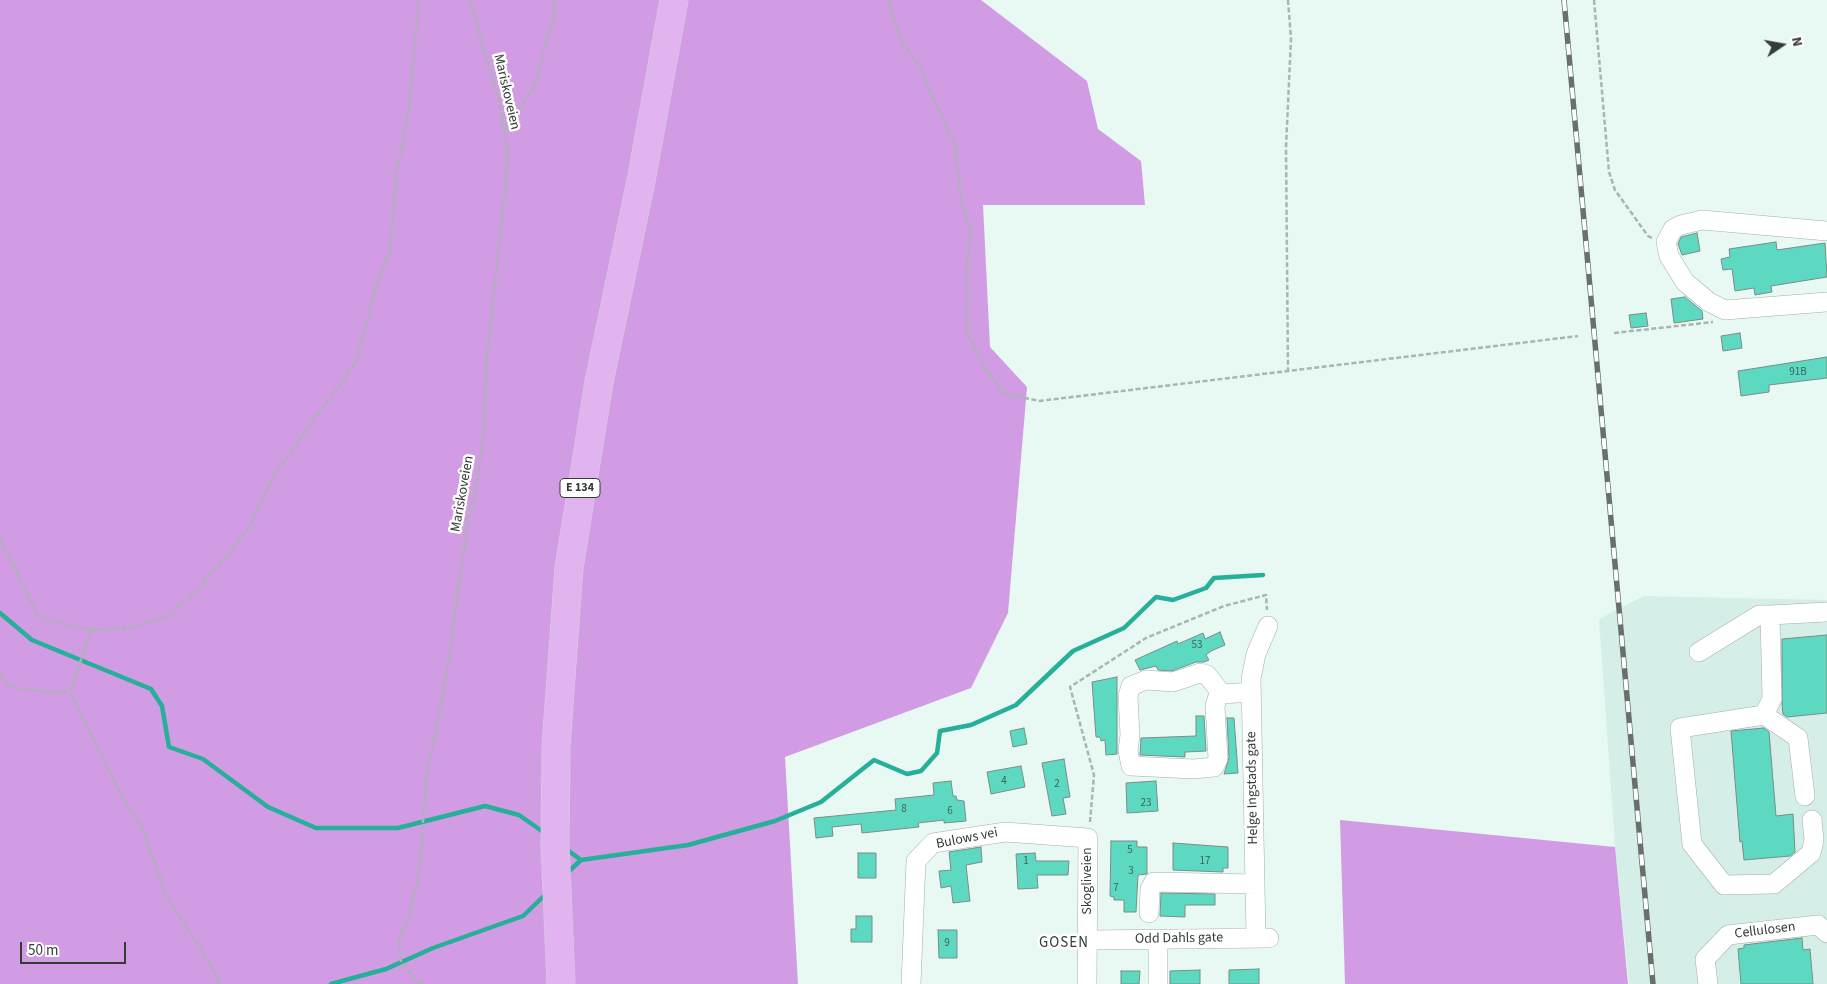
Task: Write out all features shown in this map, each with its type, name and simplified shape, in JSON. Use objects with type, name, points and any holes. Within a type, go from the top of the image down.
[{"type":"highway","name":"E 134","points":[[551,984],[545,886],[544,796],[548,698],[559,566],[580,430],[631,178],[663,0]]},
{"type":"highway","name":"E 134","points":[[561,984],[555,844],[556,746],[569,568],[596,399],[641,181],[674,0]]},
{"type":"street","points":[[1827,231],[1702,220],[1673,229],[1666,242],[1669,256],[1685,282],[1709,302],[1725,310],[1827,302]]},
{"type":"street","points":[[1699,652],[1760,615],[1827,612]]},
{"type":"street","points":[[1764,715],[1772,698],[1770,615]]},
{"type":"street","name":"Helge Ingstads gate","points":[[1262,938],[1255,884],[1251,692],[1256,654],[1268,626]]},
{"type":"street","points":[[1200,673],[1207,675],[1222,694],[1215,706],[1218,759],[1214,767],[1194,769],[1131,766],[1128,751],[1130,735],[1129,690],[1131,686],[1139,681],[1173,682],[1200,673]]},
{"type":"street","points":[[1222,694],[1251,692]]},
{"type":"street","points":[[1805,796],[1798,738],[1764,715],[1680,728],[1692,844],[1724,885],[1774,884],[1811,853],[1814,840],[1812,820]]},
{"type":"street","name":"Bulows vei","points":[[910,984],[916,861],[933,843],[1005,832],[1088,838]]},
{"type":"street","name":"Skogliveien","points":[[1088,838],[1088,984]]},
{"type":"street","points":[[1149,912],[1150,889],[1154,882],[1255,884]]},
{"type":"street","name":"Cellulosen","points":[[1708,984],[1705,959],[1728,935],[1818,925],[1827,933]]},
{"type":"street","name":"Odd Dahls gate","points":[[1088,940],[1262,938]]},
{"type":"street","points":[[1158,939],[1158,984]]},
{"type":"path","points":[[0,538],[39,618],[90,630],[129,628],[170,616],[196,591],[229,554],[250,526],[275,474],[356,362],[376,288],[390,250],[397,170],[408,116],[420,0]]},
{"type":"path","name":"Mariskoveien","points":[[421,984],[401,963],[399,940],[420,876],[426,780],[446,677],[468,520],[478,479],[484,425],[486,368],[506,170],[505,128],[493,76],[470,0]]},
{"type":"path","points":[[505,128],[534,87],[554,15],[554,0]]},
{"type":"path","points":[[888,0],[901,41],[918,64],[955,145],[961,200],[971,230],[968,264],[968,332],[983,365],[1003,392],[1039,401],[1578,336]]},
{"type":"path","points":[[1288,0],[1291,39],[1286,147],[1288,371]]},
{"type":"path","points":[[1594,0],[1609,172],[1616,190],[1648,236],[1666,242]]},
{"type":"path","points":[[1614,333],[1711,324],[1725,310]]},
{"type":"path","points":[[90,630],[70,692],[122,798],[142,828],[168,898],[208,960],[220,984]]},
{"type":"path","points":[[0,675],[12,687],[43,692],[70,692]]},
{"type":"shaded area","points":[[0,0],[981,0],[1087,81],[1098,129],[1141,161],[1145,205],[983,205],[990,347],[1027,387],[1008,613],[971,688],[785,757],[798,984],[0,984]]},
{"type":"shaded area","points":[[1644,596],[1827,600],[1827,984],[1629,984],[1615,847],[1599,619]]},
{"type":"shaded area","points":[[1340,820],[1615,847],[1628,984],[1345,984]]},
{"type":"building","points":[[1697,233],[1700,251],[1682,255],[1678,244],[1681,237]]},
{"type":"building","points":[[1776,242],[1777,250],[1825,243],[1827,277],[1771,286],[1772,292],[1755,295],[1754,288],[1735,291],[1732,269],[1723,270],[1721,259],[1730,257],[1729,249]]},
{"type":"building","points":[[1685,297],[1702,311],[1703,319],[1674,323],[1671,299]]},
{"type":"building","points":[[1646,313],[1648,326],[1631,328],[1629,315]]},
{"type":"building","points":[[1740,333],[1742,348],[1723,351],[1721,336]]},
{"type":"building","points":[[1827,357],[1827,378],[1769,385],[1769,392],[1741,396],[1738,371]]},
{"type":"building","points":[[1220,632],[1225,645],[1206,655],[1209,660],[1204,662],[1196,662],[1172,671],[1158,670],[1156,666],[1140,670],[1135,660],[1177,641],[1178,644],[1203,633],[1205,639]]},
{"type":"building","points":[[1827,635],[1827,713],[1787,717],[1783,714],[1782,704],[1782,639]]},
{"type":"building","points":[[1117,677],[1117,754],[1106,755],[1105,740],[1101,741],[1100,737],[1096,737],[1092,682]]},
{"type":"building","points":[[1196,716],[1204,716],[1206,751],[1185,752],[1185,757],[1140,755],[1141,738],[1196,736]]},
{"type":"building","points":[[1227,718],[1234,718],[1238,773],[1224,774],[1229,758]]},
{"type":"building","points":[[1024,728],[1027,744],[1013,747],[1010,731]]},
{"type":"building","points":[[1764,728],[1769,732],[1776,816],[1793,814],[1795,852],[1790,856],[1744,860],[1742,841],[1740,842],[1731,731]]},
{"type":"building","points":[[1064,759],[1070,797],[1063,798],[1066,814],[1052,816],[1042,763]]},
{"type":"building","points":[[1021,766],[1025,787],[991,794],[987,772]]},
{"type":"building","points":[[951,781],[953,796],[956,796],[957,800],[964,801],[966,821],[944,823],[944,820],[918,823],[919,827],[862,833],[861,824],[832,827],[833,836],[816,838],[814,818],[896,810],[895,799],[934,795],[933,783]]},
{"type":"building","points":[[1156,781],[1158,811],[1127,813],[1126,783]]},
{"type":"building","points":[[1111,841],[1137,841],[1137,847],[1147,847],[1147,874],[1138,875],[1136,912],[1124,912],[1124,900],[1114,900],[1114,897],[1110,896]]},
{"type":"building","points":[[1173,843],[1228,847],[1228,868],[1223,868],[1223,872],[1173,870]]},
{"type":"building","points":[[981,847],[982,862],[966,865],[970,901],[953,903],[951,886],[941,888],[939,871],[951,870],[949,852]]},
{"type":"building","points":[[858,853],[876,853],[876,878],[858,878]]},
{"type":"building","points":[[1035,853],[1036,861],[1069,861],[1068,875],[1037,875],[1038,888],[1018,889],[1016,854]]},
{"type":"building","points":[[1161,893],[1215,894],[1215,905],[1185,905],[1185,917],[1160,916]]},
{"type":"building","points":[[856,916],[872,916],[872,942],[851,942],[851,929],[856,929]]},
{"type":"building","points":[[938,930],[957,930],[957,958],[939,958]]},
{"type":"building","points":[[1802,938],[1803,950],[1810,949],[1813,984],[1741,984],[1738,949],[1744,948],[1744,945]]},
{"type":"building","points":[[1259,969],[1259,984],[1229,984],[1229,970]]},
{"type":"building","points":[[1200,970],[1200,984],[1170,984],[1170,971]]},
{"type":"building","points":[[1121,971],[1140,971],[1139,984],[1121,984]]},
{"type":"waterway","points":[[566,849],[581,860],[688,845],[775,821],[821,802],[874,760],[907,774],[921,771],[937,753],[940,731],[971,725],[1016,705],[1073,651],[1124,628],[1156,597],[1173,600],[1206,588],[1214,578],[1263,575]]},
{"type":"waterway","points":[[0,613],[32,640],[151,689],[162,706],[169,747],[203,759],[268,807],[316,828],[398,828],[485,806],[519,815],[546,834]]},
{"type":"waterway","points":[[566,874],[581,860]]},
{"type":"waterway","points":[[331,984],[386,969],[433,948],[523,916],[548,892]]},
{"type":"railway","points":[[1564,0],[1653,984]]},
{"type":"district","name":"GOSEN","points":[[1064,944]]}]
